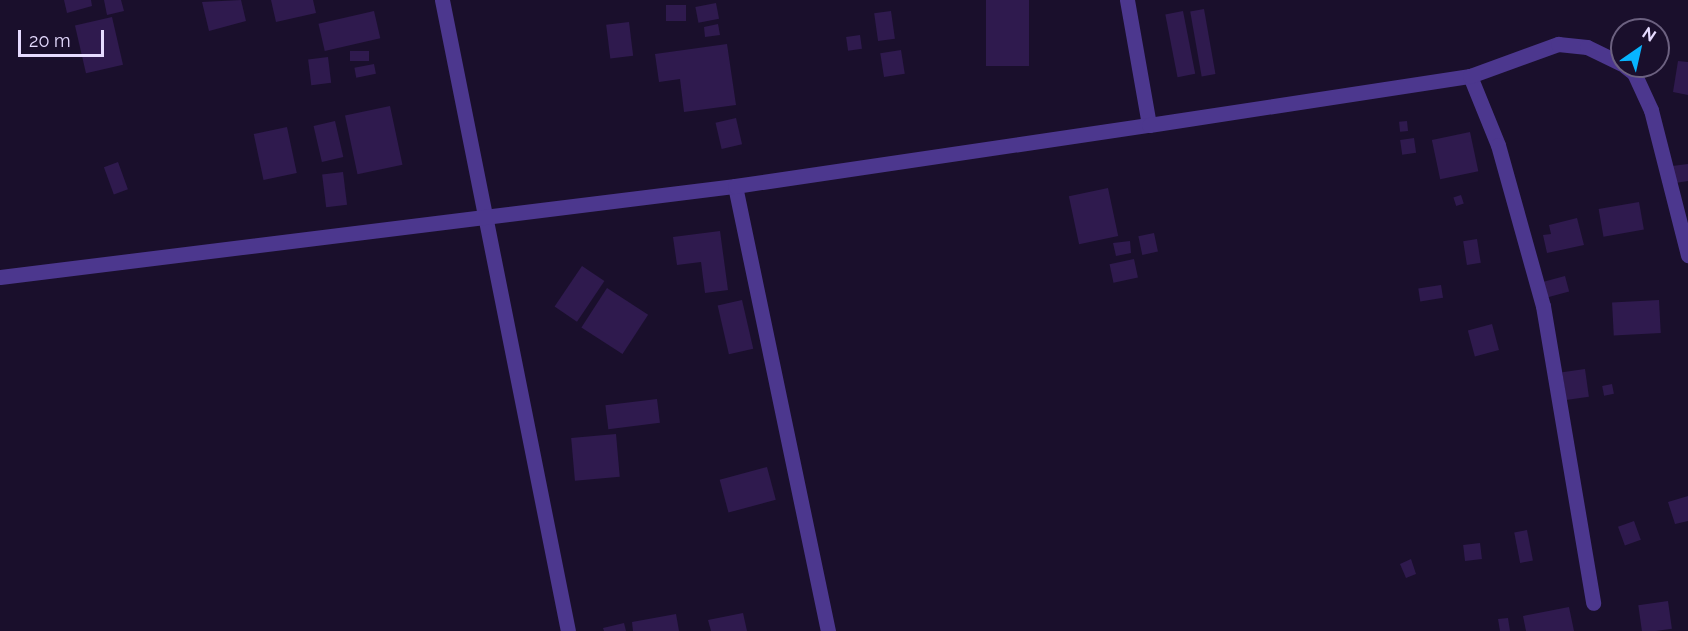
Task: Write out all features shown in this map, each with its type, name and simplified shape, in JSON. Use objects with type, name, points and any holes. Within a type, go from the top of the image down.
[{"type":"street","points":[[442,0],[568,631]]},
{"type":"street","points":[[1127,0],[1149,124]]},
{"type":"street","points":[[0,278],[735,186],[1470,76],[1558,44],[1587,47],[1610,58]]},
{"type":"street","points":[[1470,76],[1498,146],[1543,306],[1593,603]]},
{"type":"street","points":[[1636,78],[1651,110],[1688,255]]},
{"type":"street","points":[[735,186],[828,631]]},
{"type":"building","points":[[64,0],[91,0],[92,6],[67,13]]},
{"type":"building","points":[[104,0],[121,0],[124,11],[107,15]]},
{"type":"building","points":[[241,0],[246,21],[209,31],[202,2]]},
{"type":"building","points":[[271,0],[313,0],[316,13],[276,22]]},
{"type":"building","points":[[986,0],[1029,0],[1029,66],[986,66]]},
{"type":"building","points":[[716,3],[719,19],[698,23],[695,7]]},
{"type":"building","points":[[666,5],[686,5],[686,21],[666,21]]},
{"type":"building","points":[[1204,9],[1215,74],[1202,76],[1190,11]]},
{"type":"building","points":[[374,11],[380,38],[325,51],[318,24]]},
{"type":"building","points":[[891,11],[895,39],[878,41],[874,13]]},
{"type":"building","points":[[1183,11],[1195,74],[1178,77],[1165,14]]},
{"type":"building","points":[[112,17],[123,65],[86,73],[75,26]]},
{"type":"building","points":[[629,22],[633,56],[610,59],[606,25]]},
{"type":"building","points":[[718,24],[720,35],[705,37],[704,27]]},
{"type":"building","points":[[860,35],[862,49],[848,51],[846,37]]},
{"type":"building","points":[[727,44],[736,105],[684,112],[680,79],[659,82],[655,54]]},
{"type":"building","points":[[901,50],[905,74],[884,77],[880,53]]},
{"type":"building","points":[[350,51],[369,51],[369,61],[350,61]]},
{"type":"building","points":[[328,57],[331,83],[311,85],[308,59]]},
{"type":"building","points":[[1678,61],[1688,62],[1688,95],[1673,92]]},
{"type":"building","points":[[374,64],[376,74],[356,78],[354,68]]},
{"type":"building","points":[[390,106],[402,165],[357,174],[345,116]]},
{"type":"building","points":[[736,118],[742,144],[722,149],[716,123]]},
{"type":"building","points":[[335,121],[343,157],[322,162],[314,126]]},
{"type":"building","points":[[1407,121],[1408,131],[1400,132],[1399,122]]},
{"type":"building","points":[[287,127],[297,173],[264,180],[254,134]]},
{"type":"building","points":[[1470,132],[1478,171],[1440,179],[1432,140]]},
{"type":"building","points":[[1414,138],[1416,153],[1402,155],[1400,140]]},
{"type":"building","points":[[118,162],[128,189],[114,194],[104,167]]},
{"type":"building","points":[[1688,164],[1688,181],[1675,183],[1672,166]]},
{"type":"building","points":[[343,172],[347,205],[326,207],[322,175]]},
{"type":"building","points":[[1108,188],[1118,236],[1079,244],[1069,196]]},
{"type":"building","points":[[1461,195],[1464,204],[1456,206],[1453,197]]},
{"type":"building","points":[[1639,202],[1644,230],[1603,237],[1599,209]]},
{"type":"building","points":[[1577,218],[1584,245],[1547,253],[1543,235],[1551,234],[1549,225]]},
{"type":"building","points":[[720,231],[728,290],[705,293],[701,262],[677,265],[673,237]]},
{"type":"building","points":[[1154,233],[1158,252],[1142,255],[1138,236]]},
{"type":"building","points":[[1477,239],[1481,263],[1467,265],[1463,241]]},
{"type":"building","points":[[1130,241],[1131,253],[1116,256],[1113,243]]},
{"type":"building","points":[[1134,259],[1138,278],[1113,283],[1110,264]]},
{"type":"building","points":[[582,266],[604,281],[577,322],[555,307]]},
{"type":"building","points":[[1565,276],[1569,291],[1548,297],[1544,282]]},
{"type":"building","points":[[1441,285],[1443,298],[1420,301],[1418,289]]},
{"type":"building","points":[[607,288],[648,315],[622,354],[581,327]]},
{"type":"building","points":[[742,300],[753,349],[729,354],[718,306]]},
{"type":"building","points":[[1659,300],[1661,333],[1614,335],[1612,302]]},
{"type":"building","points":[[1492,324],[1499,350],[1475,357],[1468,330]]},
{"type":"building","points":[[1585,369],[1589,397],[1566,400],[1562,372]]},
{"type":"building","points":[[1612,384],[1614,394],[1604,396],[1602,386]]},
{"type":"building","points":[[657,399],[660,423],[608,429],[605,405]]},
{"type":"building","points":[[616,434],[620,477],[575,481],[571,438]]},
{"type":"building","points":[[767,467],[776,500],[728,513],[720,480]]},
{"type":"building","points":[[1688,496],[1688,521],[1675,524],[1668,502]]},
{"type":"building","points":[[1634,521],[1641,540],[1625,546],[1618,527]]},
{"type":"building","points":[[1527,530],[1533,560],[1520,563],[1514,532]]},
{"type":"building","points":[[1480,543],[1482,559],[1465,561],[1463,545]]},
{"type":"building","points":[[1411,559],[1416,574],[1406,578],[1400,564]]},
{"type":"building","points":[[1668,601],[1672,629],[1642,631],[1638,605]]},
{"type":"building","points":[[1569,607],[1574,631],[1526,631],[1523,616]]},
{"type":"building","points":[[743,613],[747,631],[711,631],[708,620]]},
{"type":"building","points":[[676,614],[679,631],[633,631],[632,622]]},
{"type":"building","points":[[1508,618],[1510,631],[1500,631],[1498,619]]},
{"type":"building","points":[[624,623],[626,631],[604,631],[603,628]]}]
